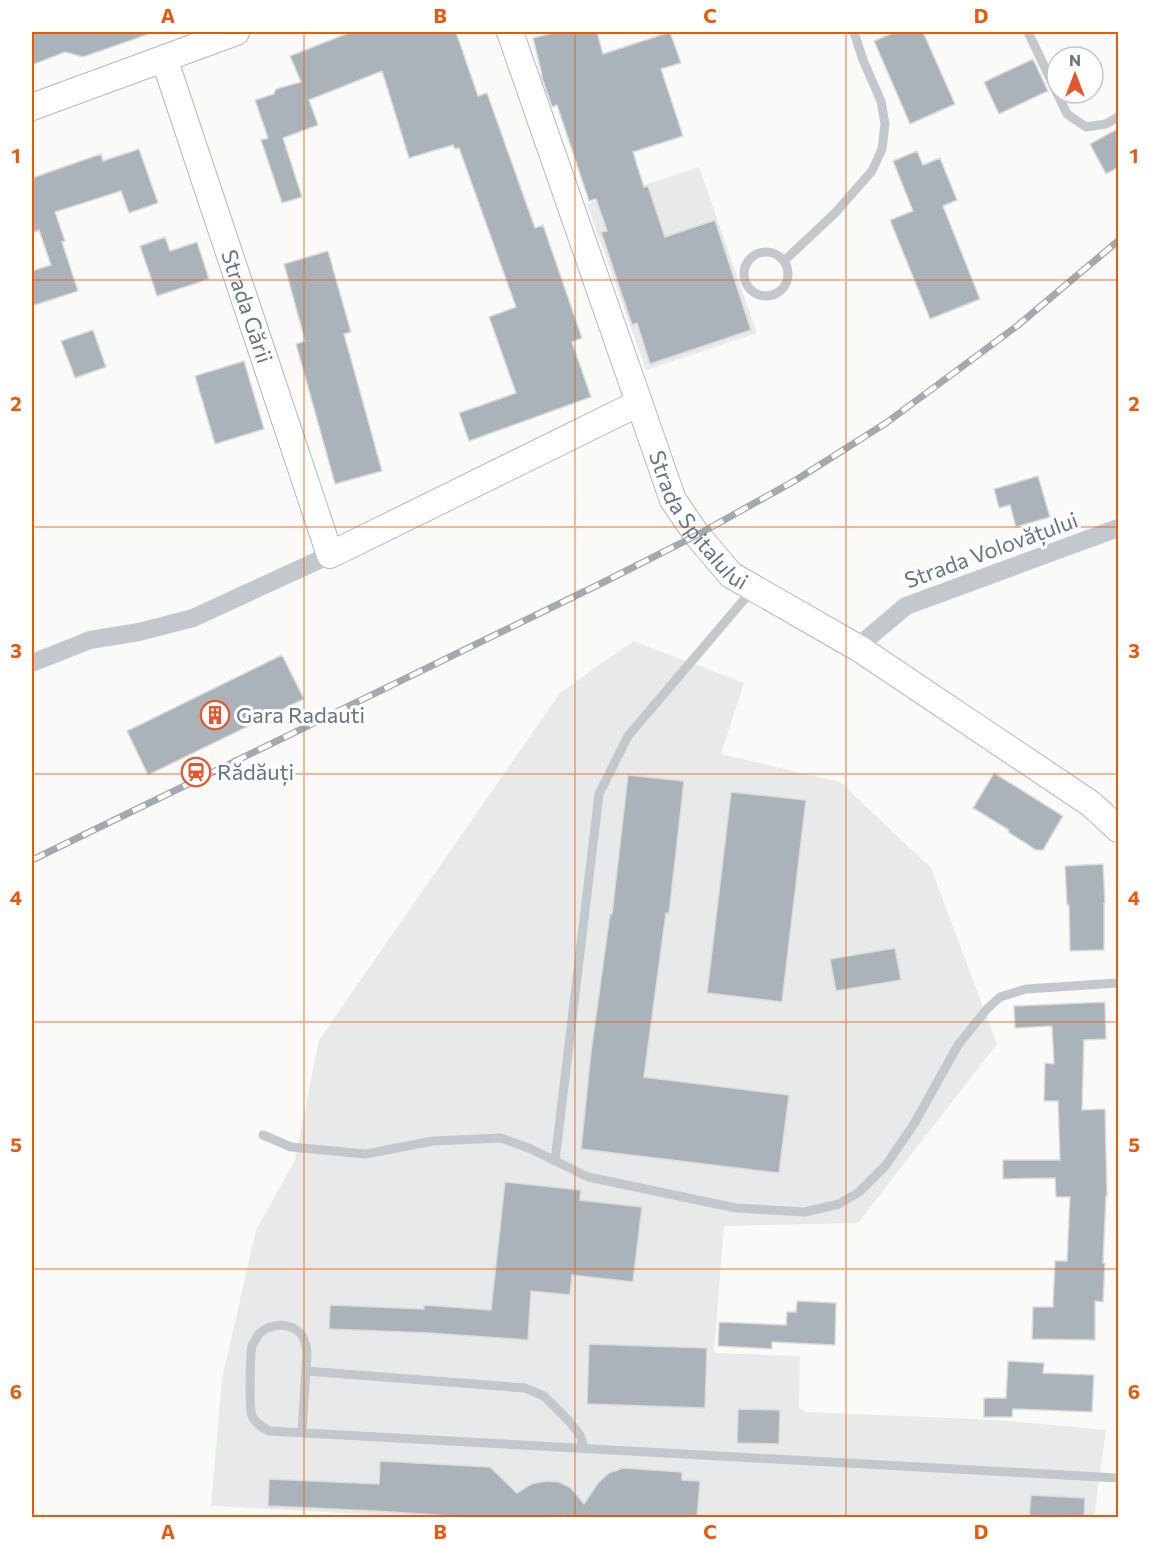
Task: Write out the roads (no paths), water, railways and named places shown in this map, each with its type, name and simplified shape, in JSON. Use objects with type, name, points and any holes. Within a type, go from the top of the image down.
[{"type":"main road","points":[[32,107],[236,32]]},
{"type":"main road","name":"Strada Spitalului","points":[[510,32],[673,500],[697,535],[731,575],[860,649],[1091,804],[1119,829]]},
{"type":"main road","name":"Strada Gării","points":[[164,58],[330,555]]},
{"type":"main road","points":[[330,555],[639,403]]},
{"type":"street","name":"Strada Volovățului","points":[[860,649],[868,638],[906,606],[1119,528]]},
{"type":"street","points":[[32,663],[90,640],[139,632],[193,618],[330,555]]},
{"type":"lane","points":[[784,261],[835,213],[872,171],[882,149],[885,124],[881,102],[854,32]]},
{"type":"lane","points":[[1028,32],[1067,114],[1086,127],[1106,124],[1119,117]]},
{"type":"lane","points":[[767,252],[776,254],[784,261],[788,270],[788,280],[784,289],[766,297],[748,288],[744,279],[744,269],[749,260],[757,254],[767,252]]},
{"type":"lane","points":[[555,1161],[599,794],[628,736],[753,589]]},
{"type":"lane","points":[[263,1135],[291,1147],[366,1154],[432,1141],[501,1138],[531,1149],[588,1177],[736,1208],[805,1212],[839,1204],[858,1192],[886,1165],[914,1124],[958,1045],[987,1009],[1000,997],[1026,989],[1119,983]]},
{"type":"lane","points":[[302,1432],[307,1352],[305,1341],[300,1333],[289,1327],[281,1325],[269,1327],[259,1334],[252,1346],[249,1405],[252,1417],[260,1426],[269,1431],[1119,1478]]},
{"type":"lane","points":[[306,1371],[525,1388],[544,1396],[569,1421],[580,1435],[585,1449]]},
{"type":"railway","points":[[32,860],[604,582],[697,535],[796,480],[886,423],[1017,326],[1118,241]]},
{"type":"place","name":"Gara Radauti","points":[[215,715]]},
{"type":"place","name":"Rădăuți","points":[[196,772]]}]
